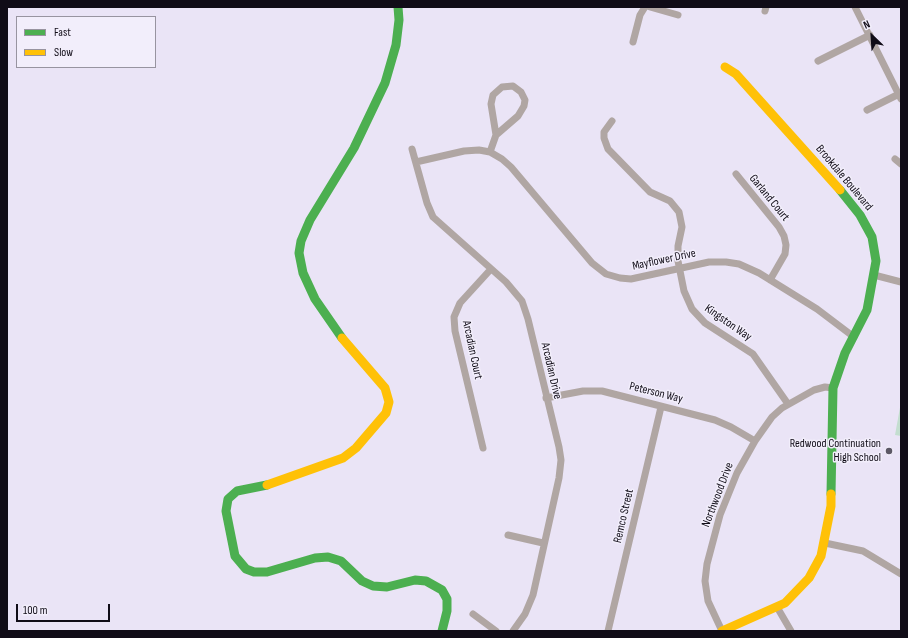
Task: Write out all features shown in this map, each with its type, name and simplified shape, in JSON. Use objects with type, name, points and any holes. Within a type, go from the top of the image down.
[{"type":"street","points":[[398,7],[399,20],[396,45],[385,83],[354,148],[310,220],[301,241],[300,249],[303,273],[315,298],[338,333],[382,383],[388,392],[389,402],[386,413],[356,448],[343,458],[320,465],[272,484],[237,491],[228,499],[226,511],[235,556],[246,569],[254,572],[267,572],[315,558],[328,557],[341,561],[362,581],[373,586],[387,586],[415,580],[426,581],[442,590],[447,599],[447,611],[442,631]]},
{"type":"street","points":[[633,42],[640,15],[645,7]]},
{"type":"street","points":[[650,7],[678,15]]},
{"type":"street","points":[[855,7],[900,96],[867,110]]},
{"type":"street","points":[[818,61],[870,35]]},
{"type":"street","name":"Brookdale Boulevard","points":[[722,631],[777,607],[793,596],[809,578],[821,556],[831,506],[833,388],[842,359],[867,310],[876,261],[874,246],[869,229],[860,215],[822,168],[734,72],[725,67]]},
{"type":"street","points":[[490,152],[496,135],[491,104],[493,95],[502,87],[513,86],[521,92],[525,100],[524,106],[518,116],[496,135]]},
{"type":"street","name":"Kingston Way","points":[[612,120],[604,132],[604,138],[608,149],[650,192],[670,201],[680,212],[682,227],[678,250],[679,269],[686,298],[696,314],[710,327],[752,354],[788,404]]},
{"type":"street","name":"Arcadian Drive","points":[[412,149],[427,203],[433,217],[491,269],[514,291],[522,302],[528,319],[561,460],[559,478],[531,601],[525,614],[513,631]]},
{"type":"street","name":"Mayflower Drive","points":[[416,162],[464,151],[479,150],[490,152],[512,167],[599,270],[614,277],[625,279],[701,264],[726,262],[746,266],[817,309],[854,338]]},
{"type":"street","points":[[895,159],[901,164]]},
{"type":"street","name":"Garland Court","points":[[736,174],[779,227],[784,236],[786,245],[785,254],[770,280]]},
{"type":"street","name":"Arcadian Court","points":[[484,448],[456,332],[454,317],[460,303],[491,269]]},
{"type":"street","points":[[874,275],[901,282]]},
{"type":"street","name":"Northwood Drive","points":[[722,631],[706,595],[705,581],[707,564],[728,494],[737,473],[754,441],[772,417],[788,404],[814,390],[825,387],[833,388]]},
{"type":"street","name":"Peterson Way","points":[[546,398],[590,390],[614,394],[723,423],[754,441]]},
{"type":"street","name":"Remco Street","points":[[608,631],[661,406]]},
{"type":"street","points":[[508,535],[543,543]]},
{"type":"street","points":[[824,543],[863,551],[901,574]]},
{"type":"street","points":[[777,607],[791,631]]},
{"type":"street","points":[[473,614],[496,631]]},
{"type":"green space","points":[[901,402],[901,436],[895,435]]},
{"type":"traffic: fast","points":[[342,338],[315,299],[303,273],[299,253],[301,241],[310,220],[354,148],[385,83],[396,45],[399,20],[398,7]]},
{"type":"traffic: fast","points":[[831,494],[833,388],[845,353],[867,310],[876,261],[872,237],[860,215],[840,190]]},
{"type":"traffic: fast","points":[[267,485],[237,491],[228,499],[226,511],[235,556],[246,569],[254,572],[267,572],[315,558],[328,557],[341,561],[362,581],[373,586],[387,587],[415,580],[426,581],[442,590],[447,599],[447,611],[442,631]]},
{"type":"traffic: slow","points":[[725,67],[736,74],[840,190]]},
{"type":"traffic: slow","points":[[267,485],[343,458],[356,448],[386,413],[389,402],[385,388],[342,338]]},
{"type":"traffic: slow","points":[[722,631],[785,603],[809,578],[821,556],[831,506],[831,494]]},
{"type":"place","name":"Redwood Continuation High School","points":[[889,451]]}]
